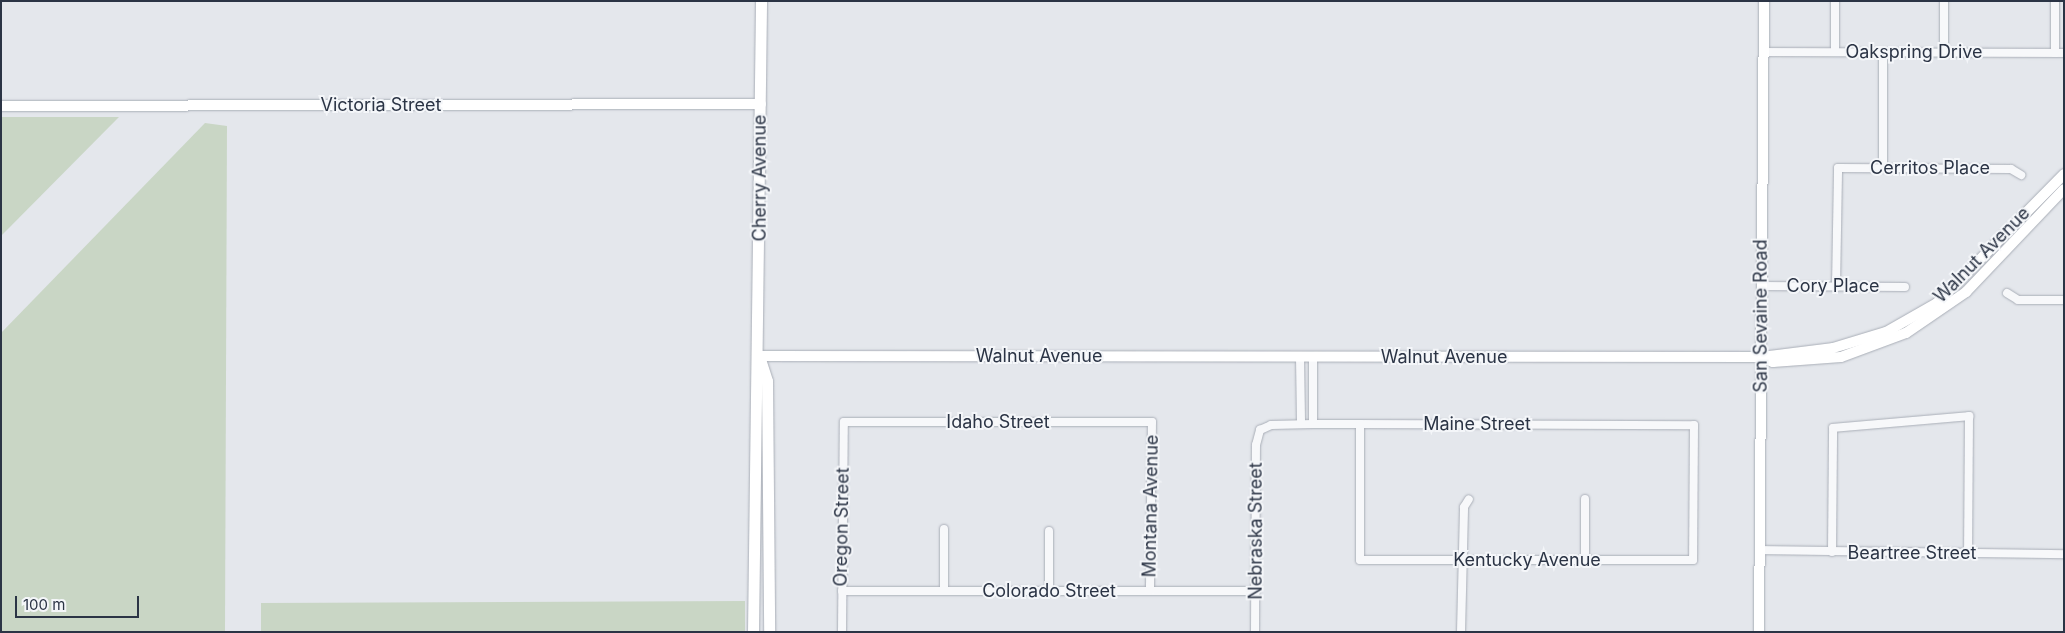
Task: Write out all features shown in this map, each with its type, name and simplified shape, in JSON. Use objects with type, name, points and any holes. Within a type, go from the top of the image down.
[{"type":"main road","name":"Cherry Avenue","points":[[753,632],[759,356],[761,1]]},
{"type":"main road","name":"Cherry Avenue","points":[[759,356],[767,380],[769,632]]},
{"type":"street","name":"San Sevaine Road","points":[[1759,632],[1764,1]]},
{"type":"street","points":[[1834,52],[1835,1]]},
{"type":"street","points":[[1944,1],[1944,52]]},
{"type":"street","points":[[2054,53],[2055,1]]},
{"type":"street","name":"Oakspring Drive","points":[[1764,52],[2064,53]]},
{"type":"street","points":[[1883,52],[1883,168]]},
{"type":"street","name":"Victoria Street","points":[[1,106],[761,104]]},
{"type":"street","name":"Cerritos Place","points":[[1836,287],[1838,168],[2011,169],[2020,175]]},
{"type":"street","name":"Walnut Avenue","points":[[759,356],[1761,357],[1841,346],[1906,322],[1960,283],[2064,174]]},
{"type":"street","points":[[1761,357],[1773,362],[1841,356],[1906,333],[1966,292],[2064,189]]},
{"type":"street","name":"Cory Place","points":[[1761,286],[1905,287]]},
{"type":"street","points":[[2007,293],[2018,300],[2064,300]]},
{"type":"street","points":[[1300,357],[1300,424]]},
{"type":"street","points":[[1313,357],[1313,424]]},
{"type":"street","points":[[1832,552],[1833,428],[1969,416],[1968,553]]},
{"type":"street","name":"Idaho Street","points":[[844,422],[1152,422]]},
{"type":"street","name":"Oregon Street","points":[[842,632],[844,422]]},
{"type":"street","name":"Montana Avenue","points":[[1150,591],[1152,422]]},
{"type":"street","name":"Maine Street","points":[[1260,430],[1300,424],[1694,425],[1693,560]]},
{"type":"street","name":"Kentucky Avenue","points":[[1360,424],[1360,560],[1693,560]]},
{"type":"street","name":"Nebraska Street","points":[[1255,632],[1256,445],[1260,430]]},
{"type":"street","points":[[1461,632],[1464,507],[1469,499]]},
{"type":"street","points":[[1584,560],[1585,499]]},
{"type":"street","points":[[944,529],[944,590]]},
{"type":"street","points":[[1049,591],[1050,531]]},
{"type":"street","name":"Beartree Street","points":[[1760,550],[2064,554]]},
{"type":"street","name":"Colorado Street","points":[[842,591],[1256,591]]},
{"type":"green space","points":[[1,117],[119,117],[1,236]]},
{"type":"green space","points":[[205,123],[227,126],[225,632],[1,632],[1,333]]},
{"type":"green space","points":[[745,601],[745,632],[261,632],[261,603]]}]
